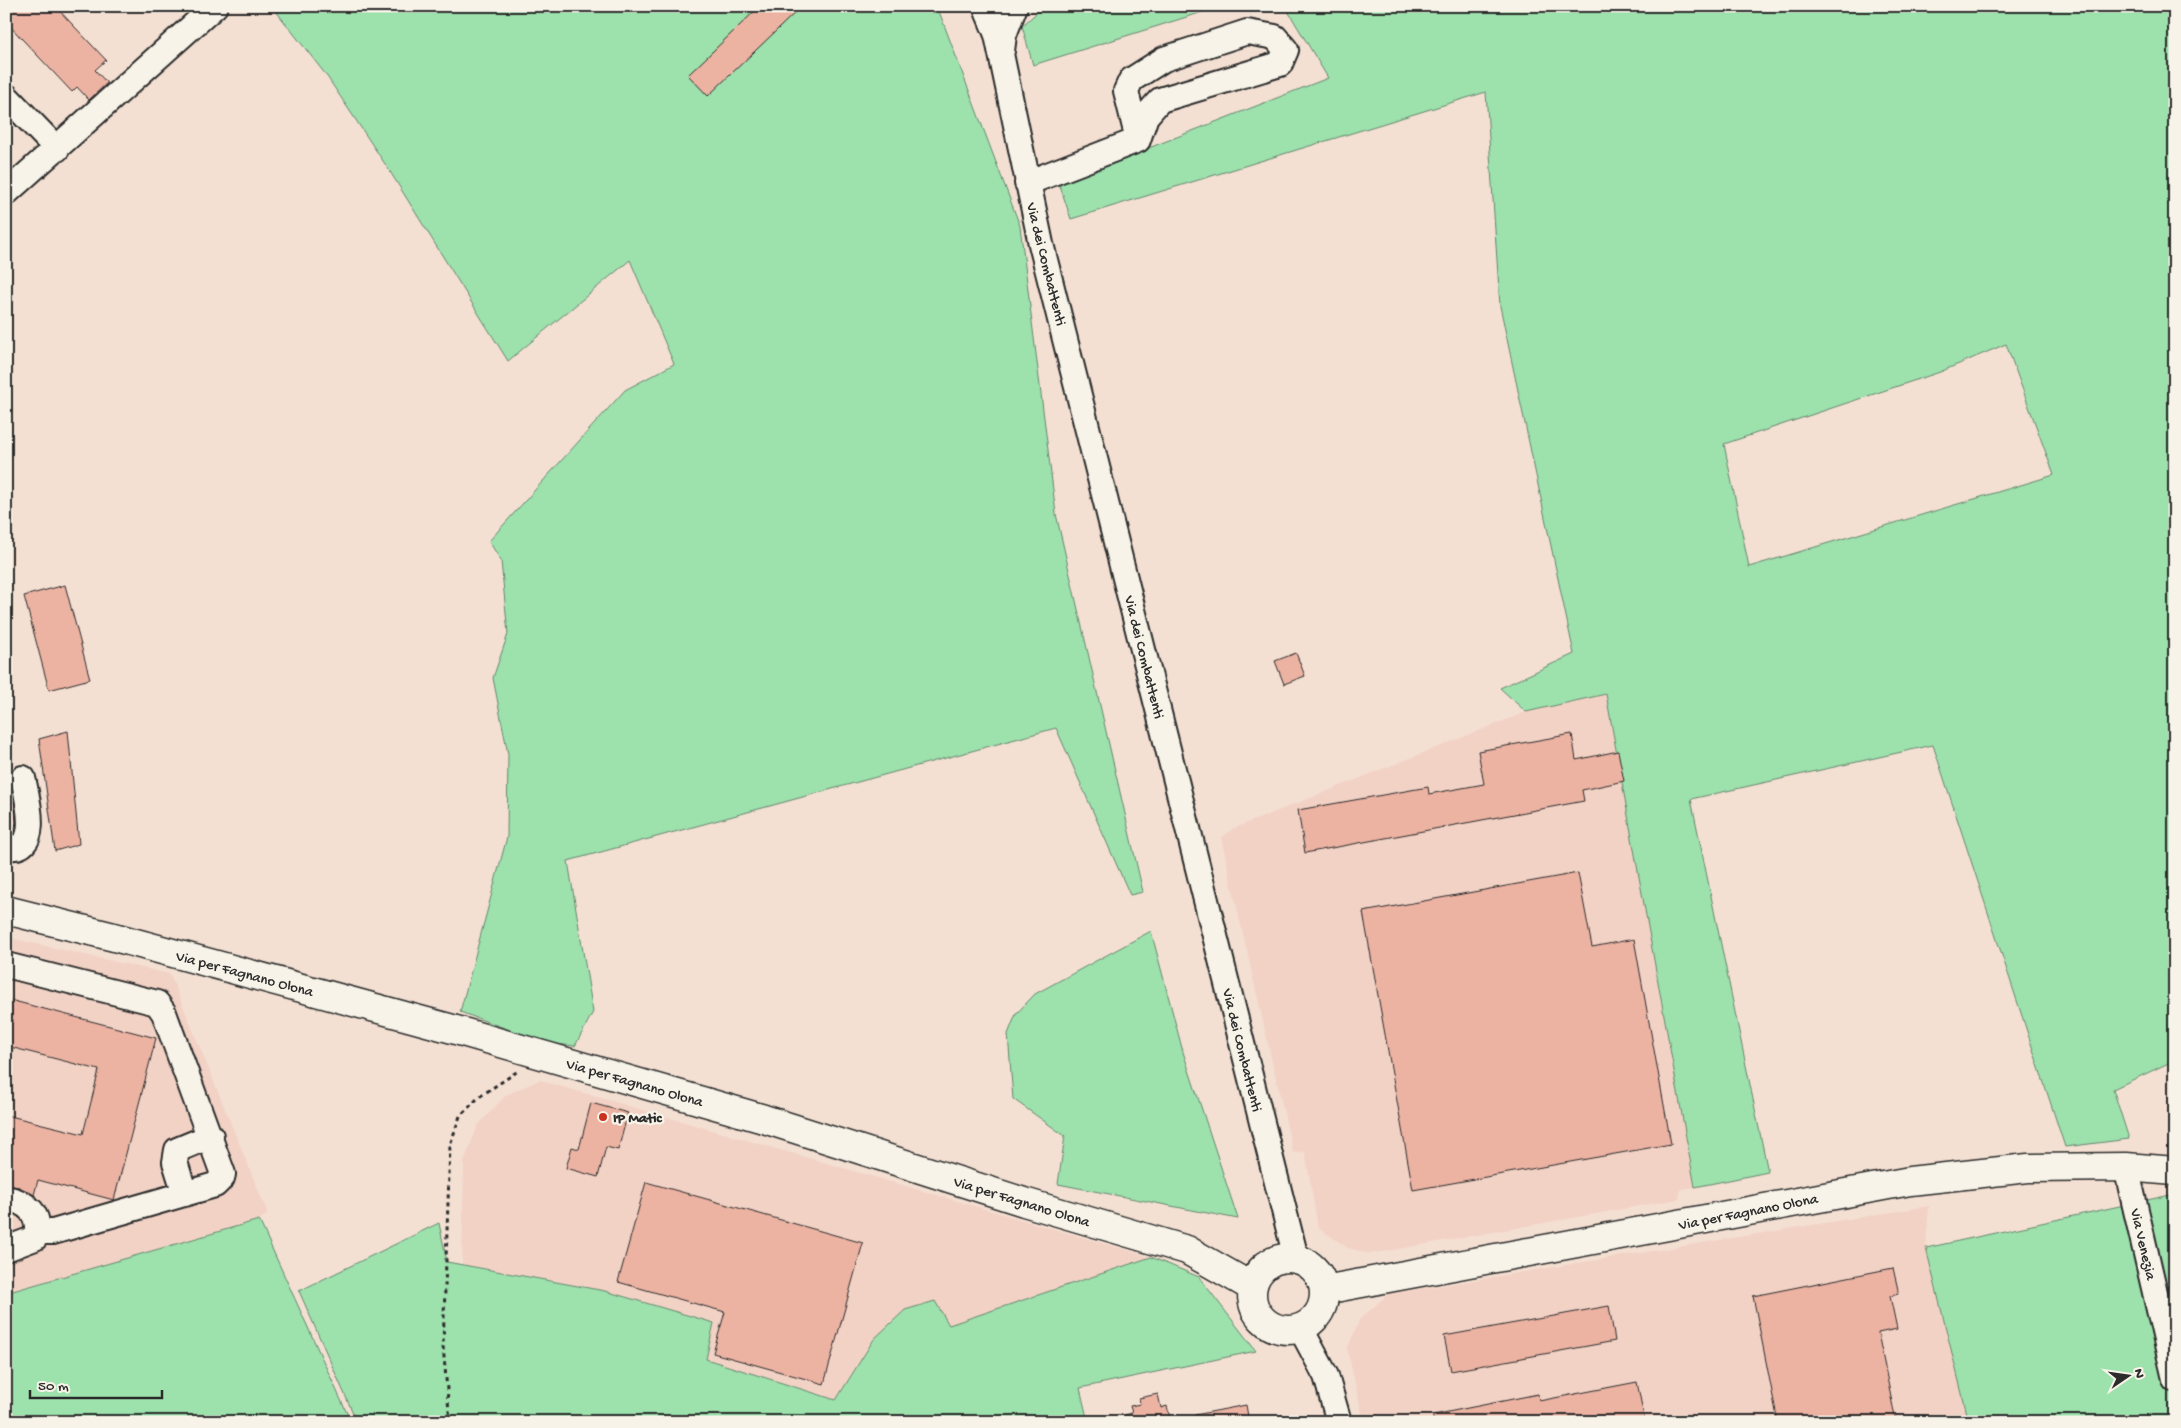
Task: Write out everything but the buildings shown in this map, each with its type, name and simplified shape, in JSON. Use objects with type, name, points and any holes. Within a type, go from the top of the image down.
[{"type":"main road","name":"Via per Fagnano Olona","points":[[6,910],[132,942],[764,1119],[1024,1202],[1187,1250],[1252,1287]]},
{"type":"main road","name":"Via per Fagnano Olona","points":[[1324,1290],[1910,1181],[2028,1168],[2126,1167],[2175,1171]]},
{"type":"main road","points":[[1284,1258],[1296,1258],[1315,1270],[1324,1290],[1324,1302],[1319,1314],[1311,1323],[1301,1329],[1290,1331],[1268,1325],[1260,1318],[1255,1308],[1252,1287],[1256,1276],[1264,1267],[1284,1258]]},
{"type":"street","points":[[6,193],[215,6]]},
{"type":"street","name":"Via dei Combattenti","points":[[985,6],[997,34],[1041,244],[1296,1258]]},
{"type":"street","name":"Via dei Combattenti","points":[[1002,55],[1004,34],[1015,6]]},
{"type":"street","points":[[1247,32],[1275,37],[1286,50],[1280,64],[1160,100],[1146,116],[1138,140],[1126,91],[1131,80],[1164,59],[1247,32]]},
{"type":"street","points":[[6,96],[57,149]]},
{"type":"street","points":[[1028,182],[1138,140]]},
{"type":"street","points":[[6,846],[14,848],[22,846],[26,841],[29,831],[30,809],[23,778]]},
{"type":"street","points":[[6,918],[84,938],[132,942]]},
{"type":"street","points":[[6,965],[157,1003],[164,1012],[222,1168],[222,1178],[215,1185],[53,1232],[37,1232]]},
{"type":"street","points":[[185,1194],[175,1162],[177,1150],[210,1136]]},
{"type":"street","name":"Via Venezia","points":[[2126,1167],[2175,1380]]},
{"type":"street","points":[[6,1198],[23,1204],[33,1212],[38,1220],[35,1238],[6,1248]]},
{"type":"street","points":[[1301,1329],[1326,1376],[1339,1422]]},
{"type":"path","points":[[450,1422],[443,1346],[450,1145],[460,1116],[479,1097],[541,1055]]},
{"type":"shaded area","points":[[1606,694],[1695,1187],[1681,1189],[1679,1199],[1370,1254],[1348,1248],[1318,1228],[1305,1152],[1293,1153],[1221,838],[1232,829],[1526,712]]},
{"type":"shaded area","points":[[6,937],[170,974],[268,1214],[259,1220],[6,1293]]},
{"type":"shaded area","points":[[539,1080],[1151,1257],[948,1326],[873,1339],[836,1400],[706,1359],[714,1323],[605,1291],[462,1264],[464,1161],[478,1125],[506,1095]]},
{"type":"shaded area","points":[[1929,1206],[1926,1248],[1969,1422],[1364,1422],[1347,1349],[1360,1319],[1388,1294]]},
{"type":"green space","points":[[272,6],[937,6],[1020,226],[1056,514],[1143,892],[1130,895],[1056,728],[568,861],[593,1012],[575,1046],[546,1043],[460,1012],[507,837],[508,754],[493,678],[508,634],[501,561],[489,541],[625,390],[674,364],[630,260],[508,361],[389,170],[326,75]]},
{"type":"green space","points":[[1044,6],[1222,6],[1033,65],[1022,26]]},
{"type":"green space","points":[[1285,6],[2175,6],[2175,1060],[2113,1089],[2129,1139],[2065,1147],[1933,745],[1691,799],[1768,1172],[1695,1187],[1606,694],[1526,712],[1500,688],[1574,654],[1500,306],[1486,92],[1071,219],[1059,183],[1328,78]],"holes":[[[2006,344],[2054,475],[1749,567],[1724,444],[1940,372]]]},
{"type":"green space","points":[[1151,931],[1183,1052],[1238,1219],[1058,1184],[1065,1136],[1013,1099],[1008,1034],[1016,1014],[1035,994]]},
{"type":"green space","points":[[2175,1194],[2175,1422],[1969,1422],[1926,1248]]},
{"type":"green space","points":[[259,1220],[351,1422],[6,1422],[6,1293]]},
{"type":"green space","points":[[439,1223],[447,1262],[605,1291],[714,1323],[706,1359],[836,1400],[874,1339],[905,1310],[935,1301],[949,1325],[1151,1257],[1199,1277],[1256,1351],[1080,1388],[1088,1422],[357,1422],[299,1291]]},
{"type":"place","name":"IP Matic","points":[[603,1117]]}]
